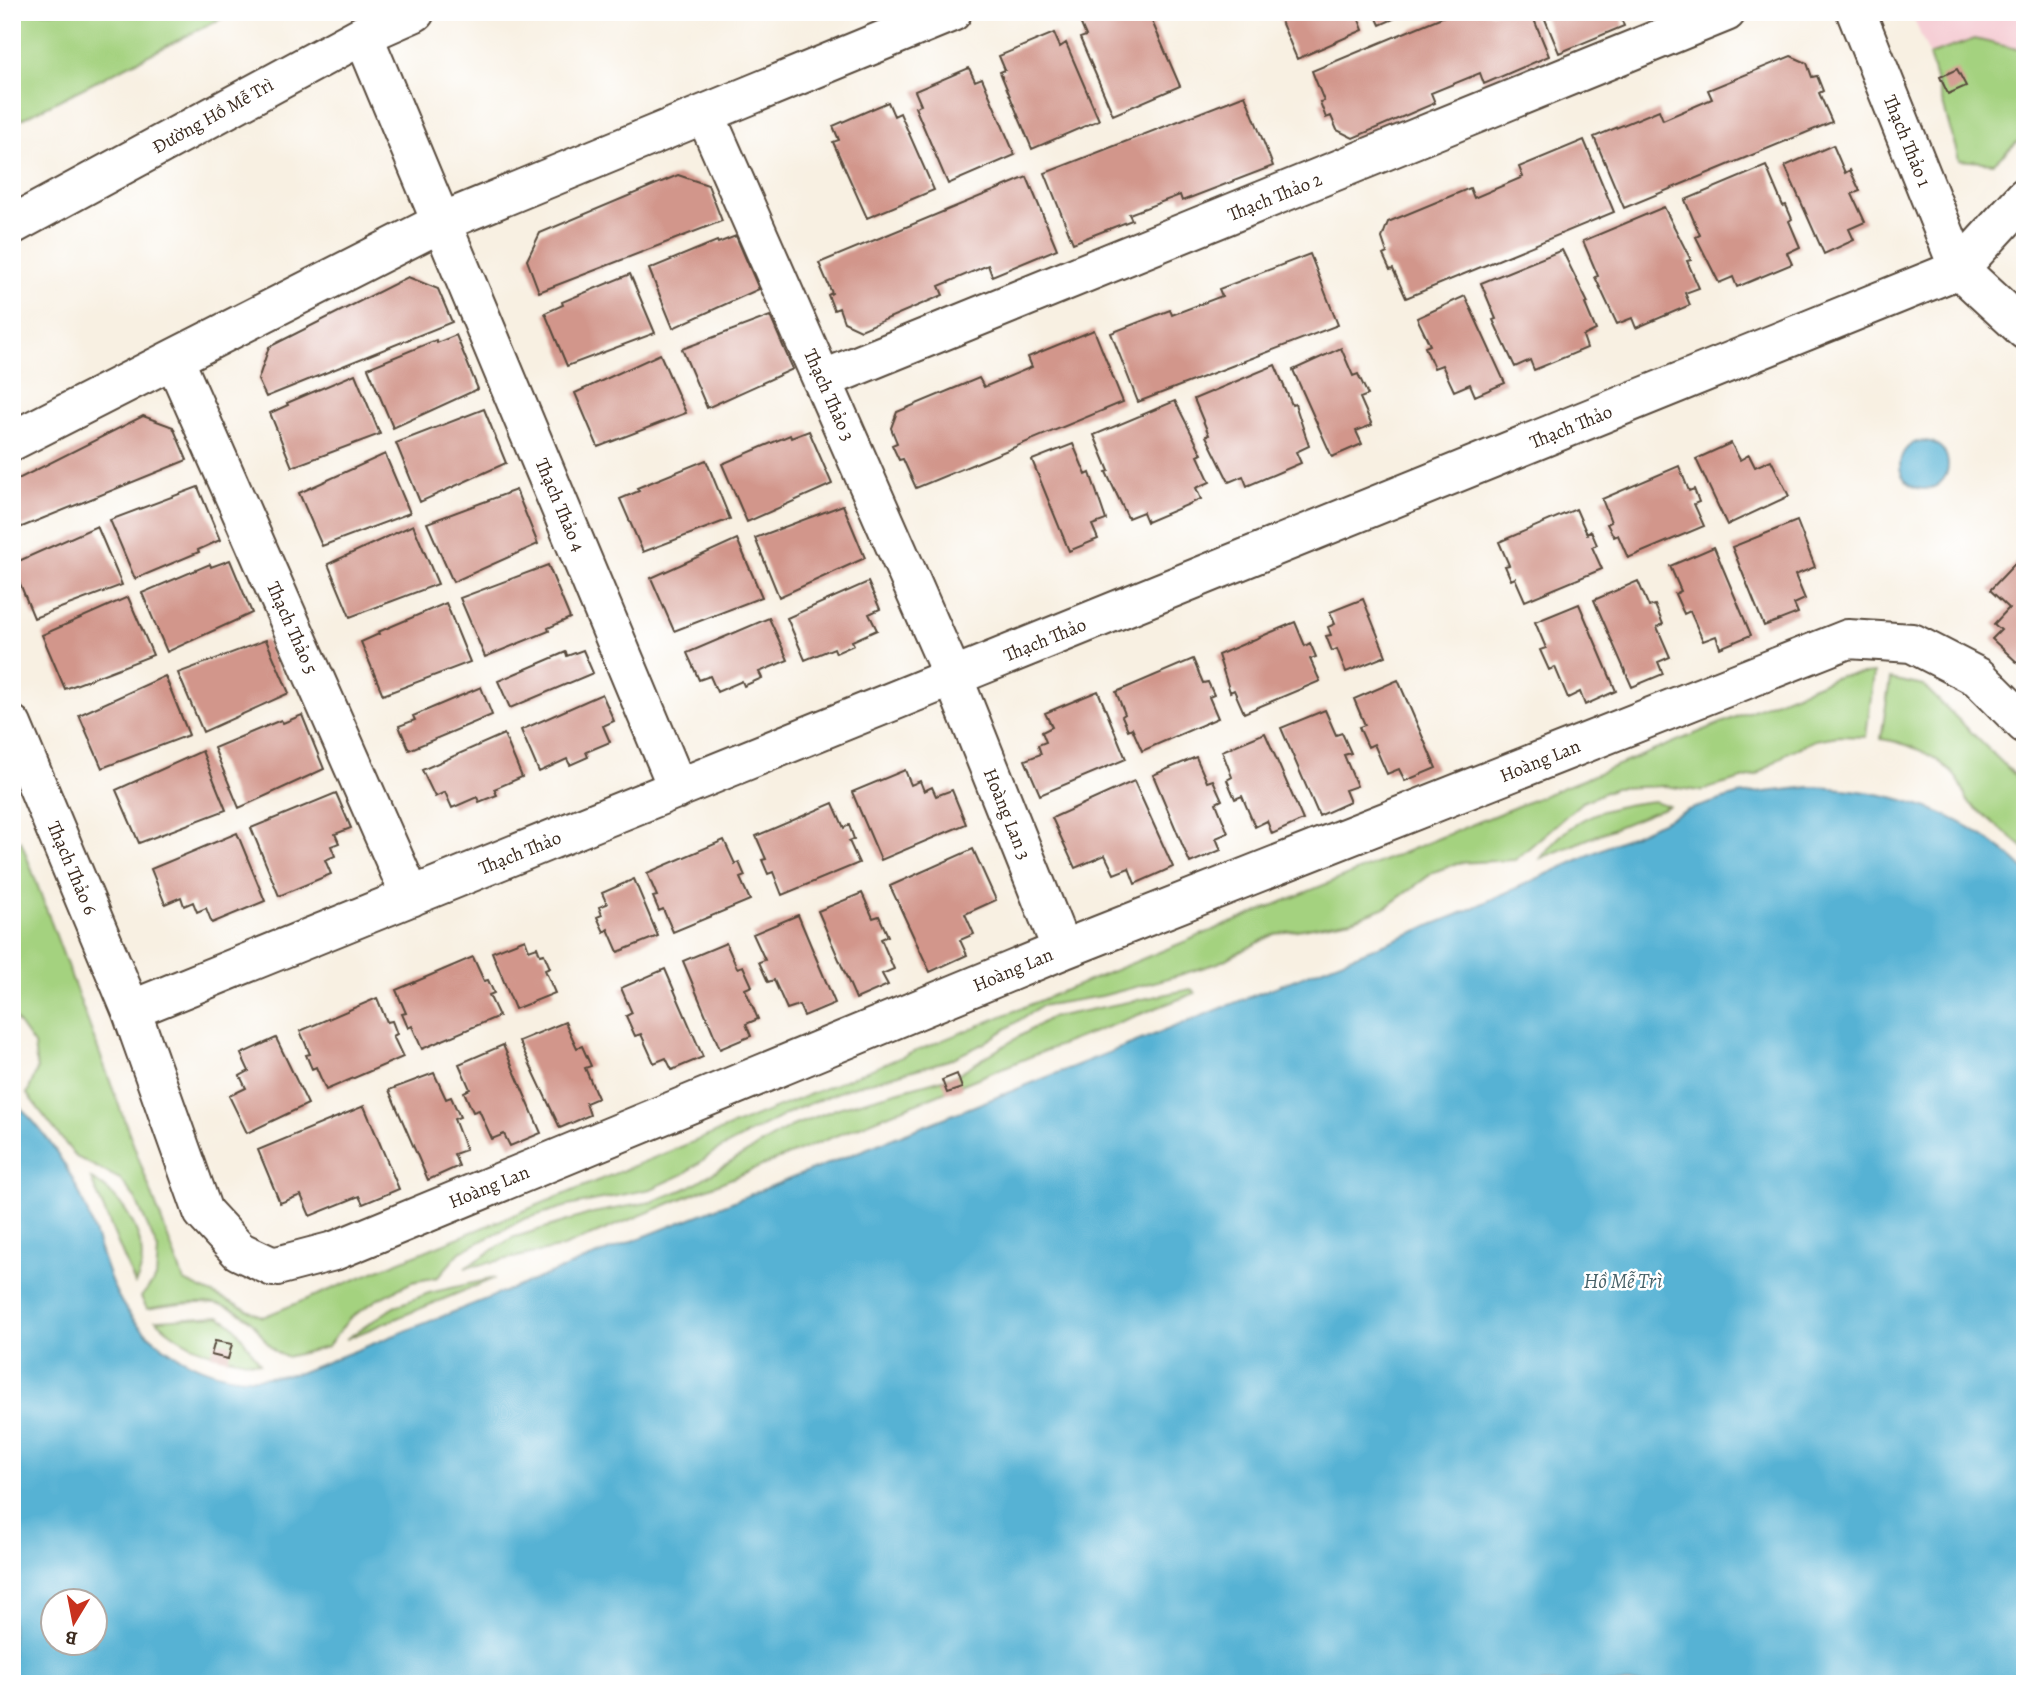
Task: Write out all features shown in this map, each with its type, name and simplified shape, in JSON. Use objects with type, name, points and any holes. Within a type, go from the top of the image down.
[{"type":"street","name":"Đường Hồ Mễ Trì","points":[[12,225],[363,34],[415,12]]},
{"type":"street","points":[[12,441],[442,222],[952,12]]},
{"type":"street","name":"Thạch Thảo 2","points":[[822,380],[1726,12]]},
{"type":"street","name":"Thạch Thảo 1","points":[[1856,12],[1959,269]]},
{"type":"street","name":"Thạch Thảo 4","points":[[363,34],[678,789]]},
{"type":"street","name":"Thạch Thảo 3","points":[[705,114],[953,677]]},
{"type":"street","points":[[2025,197],[1959,269],[2025,330]]},
{"type":"street","name":"Thạch Thảo","points":[[131,1010],[1959,269]]},
{"type":"street","name":"Thạch Thảo 5","points":[[174,359],[411,897]]},
{"type":"street","name":"Hoàng Lan","points":[[131,1010],[203,1212],[239,1251],[273,1267],[334,1251],[1062,950],[1848,639],[1913,643],[1978,677],[2025,724]]},
{"type":"street","name":"Hoàng Lan 3","points":[[953,677],[1062,950]]},
{"type":"street","name":"Thạch Thảo 6","points":[[12,725],[131,1010]]},
{"type":"shaded area","points":[[1911,12],[2025,12],[2025,51],[1975,39],[1929,55]]},
{"type":"green space","points":[[12,12],[234,12],[12,124]]},
{"type":"green space","points":[[1975,39],[2025,51],[2025,135],[1994,163],[1959,160],[1929,55]]},
{"type":"green space","points":[[1874,673],[1866,737],[1838,736],[1815,740],[1787,753],[1757,775],[1699,791],[1665,786],[1615,788],[1582,802],[1515,860],[1457,863],[1434,872],[1386,907],[1352,920],[1275,934],[1218,963],[1176,976],[1102,996],[1041,1006],[983,1044],[949,1060],[849,1088],[794,1110],[714,1152],[684,1174],[651,1189],[568,1206],[524,1219],[460,1252],[438,1277],[412,1282],[378,1299],[349,1319],[327,1347],[286,1357],[272,1348],[246,1316],[233,1309],[220,1305],[190,1303],[147,1309],[141,1297],[156,1278],[158,1250],[135,1198],[120,1179],[76,1157],[27,1094],[37,1070],[34,1045],[12,1014],[12,844],[21,841],[184,1281],[263,1317],[1746,713],[1839,676]]},
{"type":"green space","points":[[1890,679],[1924,686],[2025,785],[2025,849],[1966,800],[1962,787],[1945,766],[1907,745],[1881,739]]},
{"type":"green space","points":[[1654,801],[1669,806],[1541,858],[1552,844],[1577,823],[1605,810]]},
{"type":"green space","points":[[1191,989],[1195,993],[1032,1056],[563,1247],[465,1268],[512,1238],[593,1213],[651,1202],[687,1188],[790,1127],[838,1108],[954,1076],[1050,1018]]},
{"type":"green space","points":[[91,1179],[115,1198],[134,1225],[142,1255],[141,1270],[135,1284]]},
{"type":"green space","points":[[495,1278],[346,1339],[394,1307],[429,1293]]},
{"type":"green space","points":[[219,1316],[234,1326],[260,1363],[204,1350],[180,1339],[156,1320]]},
{"type":"water","points":[[1924,441],[1941,448],[1948,465],[1941,482],[1924,489],[1907,482],[1900,465],[1907,448]]},
{"type":"water","name":"Hồ Mễ Trì","points":[[1811,787],[1870,793],[1926,807],[1952,818],[1978,832],[2025,870],[2025,1684],[12,1684],[12,1100],[46,1137],[73,1179],[117,1294],[140,1327],[173,1353],[211,1371],[251,1378],[299,1373],[1457,915],[1688,810],[1737,795]]},
{"type":"building","points":[[1103,12],[1148,12],[1180,86],[1113,115],[1080,38],[1086,36],[1080,22]]},
{"type":"building","points":[[1277,12],[1356,12],[1363,30],[1297,59]]},
{"type":"building","points":[[1374,12],[1409,12],[1380,25]]},
{"type":"building","points":[[1454,12],[1531,12],[1549,56],[1484,84],[1480,73],[1431,93],[1435,103],[1353,138],[1337,130],[1331,116],[1326,118],[1320,102],[1324,101],[1312,71]]},
{"type":"building","points":[[1542,12],[1629,12],[1620,16],[1624,26],[1559,53]]},
{"type":"building","points":[[1054,33],[1060,47],[1066,43],[1099,120],[1032,149],[1000,72],[1005,70],[999,56]]},
{"type":"building","points":[[1791,56],[1807,63],[1812,77],[1817,76],[1823,91],[1819,93],[1832,122],[1624,208],[1594,137],[1659,110],[1663,120],[1712,99],[1708,90]]},
{"type":"building","points":[[969,68],[975,81],[982,78],[1015,155],[948,184],[915,107],[921,105],[915,91]]},
{"type":"building","points":[[1957,69],[1966,86],[1948,94],[1940,77]]},
{"type":"building","points":[[1245,95],[1273,166],[1182,201],[1180,195],[1129,214],[1132,220],[1073,243],[1045,173]]},
{"type":"building","points":[[888,102],[894,116],[900,113],[934,190],[867,218],[833,142],[839,140],[833,126]]},
{"type":"building","points":[[1584,140],[1614,212],[1406,298],[1393,269],[1390,270],[1383,255],[1387,253],[1382,238],[1388,222],[1470,188],[1474,198],[1523,177],[1519,167]]},
{"type":"building","points":[[1833,145],[1845,173],[1850,170],[1860,191],[1852,194],[1865,222],[1849,229],[1854,240],[1824,254],[1785,166]]},
{"type":"building","points":[[1766,166],[1783,206],[1786,205],[1792,219],[1789,221],[1800,247],[1787,253],[1792,264],[1737,287],[1733,277],[1719,283],[1696,237],[1700,235],[1685,200]]},
{"type":"building","points":[[678,175],[708,185],[722,221],[539,292],[527,260],[540,233]]},
{"type":"building","points":[[1027,177],[1057,249],[992,276],[988,265],[939,286],[943,295],[861,330],[844,322],[839,308],[834,310],[828,295],[832,293],[819,263]]},
{"type":"building","points":[[1664,207],[1691,260],[1687,261],[1699,288],[1685,293],[1690,305],[1636,328],[1632,318],[1617,324],[1595,277],[1598,276],[1583,241]]},
{"type":"building","points":[[736,236],[759,289],[673,328],[649,269]]},
{"type":"building","points":[[1562,250],[1588,303],[1585,304],[1596,330],[1583,336],[1587,348],[1534,370],[1530,360],[1515,367],[1493,320],[1496,319],[1481,283]]},
{"type":"building","points":[[1310,254],[1338,325],[1138,402],[1111,333],[1170,310],[1172,315],[1222,296],[1219,289]]},
{"type":"building","points":[[630,274],[655,333],[567,366],[545,313],[563,305],[562,302]]},
{"type":"building","points":[[408,277],[438,289],[452,322],[266,397],[258,380],[269,347]]},
{"type":"building","points":[[1465,296],[1505,383],[1475,396],[1470,384],[1454,391],[1442,365],[1434,368],[1425,347],[1430,345],[1417,318]]},
{"type":"building","points":[[770,316],[793,369],[707,408],[682,349]]},
{"type":"building","points":[[1094,330],[1123,402],[916,488],[903,459],[899,460],[892,445],[897,443],[891,428],[897,412],[979,378],[984,387],[1032,367],[1028,357]]},
{"type":"building","points":[[456,335],[478,389],[393,428],[368,368],[436,340],[437,343]]},
{"type":"building","points":[[1341,348],[1353,376],[1358,374],[1368,395],[1360,398],[1372,425],[1356,431],[1362,444],[1332,457],[1293,370]]},
{"type":"building","points":[[660,354],[686,413],[598,447],[575,393]]},
{"type":"building","points":[[1275,365],[1292,405],[1295,404],[1309,446],[1296,452],[1301,463],[1247,486],[1243,476],[1229,482],[1206,436],[1209,435],[1194,399]]},
{"type":"building","points":[[355,374],[380,434],[292,467],[270,413]]},
{"type":"building","points":[[1175,401],[1202,454],[1198,456],[1210,482],[1196,488],[1201,499],[1147,522],[1143,512],[1128,518],[1106,472],[1109,471],[1094,435]]},
{"type":"building","points":[[484,409],[506,463],[420,502],[396,443]]},
{"type":"building","points":[[143,416],[173,427],[187,460],[12,531],[12,482]]},
{"type":"building","points":[[809,431],[832,484],[747,522],[722,464],[790,435],[791,438]]},
{"type":"building","points":[[1731,443],[1740,460],[1749,455],[1755,467],[1771,460],[1789,496],[1727,525],[1696,459]]},
{"type":"building","points":[[1073,444],[1086,475],[1090,473],[1106,520],[1092,525],[1098,539],[1069,551],[1032,460]]},
{"type":"building","points":[[385,454],[410,513],[322,546],[299,493]]},
{"type":"building","points":[[706,460],[730,519],[643,552],[620,499],[639,491],[637,488]]},
{"type":"building","points":[[1679,466],[1689,491],[1694,489],[1699,502],[1694,504],[1704,526],[1628,558],[1618,535],[1614,537],[1607,524],[1611,522],[1602,499]]},
{"type":"building","points":[[198,487],[220,540],[198,550],[199,552],[135,579],[110,520]]},
{"type":"building","points":[[516,490],[538,544],[453,582],[427,523]]},
{"type":"building","points":[[843,505],[865,558],[779,597],[755,538]]},
{"type":"building","points":[[1576,509],[1587,534],[1591,531],[1597,545],[1592,547],[1602,569],[1525,601],[1515,578],[1511,580],[1505,566],[1509,565],[1499,542]]},
{"type":"building","points":[[1797,521],[1815,567],[1795,575],[1805,599],[1794,604],[1798,613],[1764,626],[1732,547]]},
{"type":"building","points":[[413,525],[438,584],[350,617],[328,564]]},
{"type":"building","points":[[97,526],[122,585],[34,618],[12,564]]},
{"type":"building","points":[[737,539],[762,597],[674,631],[651,578]]},
{"type":"building","points":[[1714,547],[1751,635],[1720,648],[1716,636],[1703,641],[1690,611],[1684,614],[1675,594],[1681,591],[1670,566]]},
{"type":"building","points":[[2025,553],[2025,660],[2020,665],[1992,639],[2001,630],[1994,624],[2009,608],[1990,590]]},
{"type":"building","points":[[230,560],[252,613],[167,652],[142,593],[210,564],[211,567]]},
{"type":"building","points":[[548,565],[570,618],[548,628],[549,631],[485,657],[460,598]]},
{"type":"building","points":[[1638,581],[1649,607],[1655,605],[1663,624],[1657,627],[1670,657],[1658,662],[1663,674],[1632,687],[1594,600]]},
{"type":"building","points":[[868,582],[880,609],[869,614],[877,630],[852,641],[854,645],[836,653],[834,648],[805,660],[787,618]]},
{"type":"building","points":[[128,597],[153,655],[65,689],[42,635]]},
{"type":"building","points":[[1363,599],[1386,656],[1346,672],[1337,649],[1332,651],[1326,636],[1331,635],[1328,627],[1335,624],[1330,612]]},
{"type":"building","points":[[446,603],[470,662],[383,695],[361,642]]},
{"type":"building","points":[[1579,604],[1616,691],[1585,705],[1580,692],[1568,698],[1555,667],[1549,670],[1540,650],[1546,648],[1535,622]]},
{"type":"building","points":[[769,618],[788,660],[759,672],[762,678],[744,686],[742,681],[717,692],[710,676],[699,680],[687,653]]},
{"type":"building","points":[[1295,622],[1305,646],[1310,643],[1316,657],[1310,659],[1320,681],[1244,713],[1234,690],[1230,692],[1218,655]]},
{"type":"building","points":[[266,640],[289,693],[203,732],[178,673]]},
{"type":"building","points":[[583,650],[593,673],[510,708],[498,681],[566,652],[567,656]]},
{"type":"building","points":[[1193,659],[1203,683],[1208,682],[1214,695],[1209,697],[1218,718],[1142,751],[1132,728],[1128,730],[1116,692]]},
{"type":"building","points":[[165,676],[189,735],[102,768],[79,715]]},
{"type":"building","points":[[1398,680],[1436,768],[1405,781],[1399,769],[1387,774],[1374,744],[1368,747],[1359,727],[1365,725],[1354,699]]},
{"type":"building","points":[[481,687],[492,715],[409,750],[399,726],[415,720],[413,716]]},
{"type":"building","points":[[1098,691],[1126,759],[1040,795],[1025,760],[1041,754],[1038,745],[1046,742],[1042,732],[1052,727],[1045,713]]},
{"type":"building","points":[[602,694],[614,721],[603,726],[610,742],[586,752],[588,757],[570,765],[567,759],[539,772],[521,730]]},
{"type":"building","points":[[1325,710],[1336,735],[1342,733],[1351,753],[1344,755],[1357,786],[1345,790],[1350,802],[1319,816],[1281,728]]},
{"type":"building","points":[[302,715],[324,769],[239,808],[214,748],[281,720],[283,723]]},
{"type":"building","points":[[1265,733],[1303,820],[1272,834],[1267,821],[1255,827],[1242,796],[1235,799],[1227,780],[1232,777],[1222,751]]},
{"type":"building","points":[[504,734],[522,777],[494,789],[497,795],[479,802],[477,797],[452,808],[445,792],[435,797],[422,770]]},
{"type":"building","points":[[202,751],[226,810],[139,843],[116,790]]},
{"type":"building","points":[[1196,757],[1207,782],[1213,780],[1222,800],[1216,803],[1228,833],[1216,838],[1221,850],[1190,863],[1153,775]]},
{"type":"building","points":[[905,770],[911,785],[920,781],[924,791],[932,787],[936,796],[952,790],[966,824],[881,860],[852,792]]},
{"type":"building","points":[[1134,781],[1173,867],[1135,884],[1129,868],[1114,874],[1105,855],[1075,868],[1052,818]]},
{"type":"building","points":[[336,793],[351,828],[335,834],[339,843],[331,846],[335,856],[325,860],[331,874],[279,896],[251,828]]},
{"type":"building","points":[[833,803],[844,828],[849,825],[854,839],[849,841],[859,863],[782,895],[773,872],[768,874],[762,860],[766,859],[756,836]]},
{"type":"building","points":[[237,833],[265,901],[212,923],[206,908],[197,912],[193,902],[184,906],[181,897],[165,904],[151,869]]},
{"type":"building","points":[[724,840],[735,864],[739,862],[745,876],[740,878],[750,900],[673,932],[663,909],[659,911],[653,897],[657,896],[647,873]]},
{"type":"building","points":[[973,849],[996,900],[965,914],[974,934],[960,940],[967,955],[930,972],[890,886]]},
{"type":"building","points":[[634,879],[658,936],[618,952],[608,929],[604,932],[597,917],[602,915],[599,907],[607,904],[602,893]]},
{"type":"building","points":[[862,893],[873,918],[879,916],[888,936],[881,939],[894,969],[882,974],[888,985],[856,999],[818,911]]},
{"type":"building","points":[[798,915],[835,1003],[804,1016],[799,1005],[787,1009],[774,980],[768,982],[759,962],[765,960],[753,934]]},
{"type":"building","points":[[525,939],[529,950],[537,947],[540,955],[544,954],[550,968],[545,970],[555,993],[515,1009],[492,952]]},
{"type":"building","points":[[726,943],[737,968],[743,966],[752,986],[745,989],[758,1019],[746,1024],[751,1036],[720,1049],[683,961]]},
{"type":"building","points":[[473,957],[484,981],[488,980],[494,993],[489,995],[499,1016],[422,1049],[412,1026],[408,1028],[402,1014],[406,1013],[396,990]]},
{"type":"building","points":[[665,969],[703,1057],[672,1070],[666,1058],[654,1063],[641,1034],[635,1036],[626,1016],[632,1013],[621,988]]},
{"type":"building","points":[[377,998],[387,1022],[392,1021],[397,1034],[393,1036],[403,1057],[326,1090],[316,1067],[312,1069],[306,1055],[310,1054],[300,1031]]},
{"type":"building","points":[[565,1022],[577,1048],[582,1046],[591,1066],[585,1068],[598,1098],[586,1103],[590,1115],[560,1128],[519,1041]]},
{"type":"building","points":[[276,1038],[308,1104],[247,1133],[229,1096],[246,1088],[240,1076],[249,1071],[241,1054]]},
{"type":"building","points":[[503,1045],[541,1133],[510,1146],[504,1134],[492,1139],[479,1110],[473,1112],[464,1092],[470,1089],[459,1064]]},
{"type":"building","points":[[434,1073],[446,1099],[451,1097],[460,1117],[454,1119],[466,1150],[454,1154],[459,1166],[428,1180],[389,1090]]},
{"type":"building","points":[[957,1074],[962,1088],[947,1093],[942,1080]]},
{"type":"building","points":[[364,1106],[399,1189],[363,1204],[359,1196],[310,1216],[301,1195],[280,1203],[258,1150]]},
{"type":"building","points":[[215,1341],[232,1344],[228,1359],[211,1355]]}]
